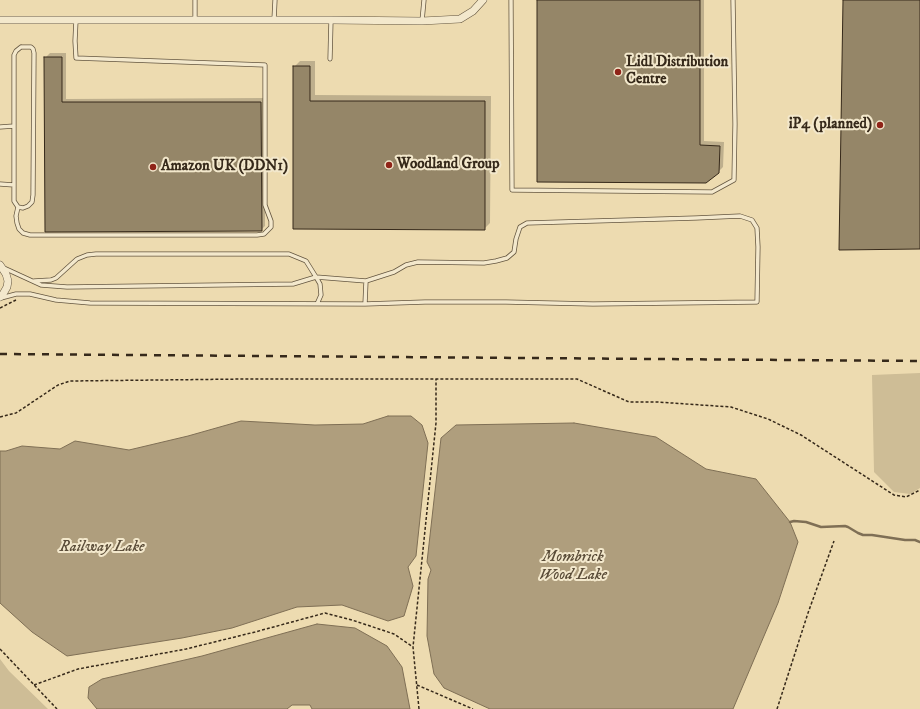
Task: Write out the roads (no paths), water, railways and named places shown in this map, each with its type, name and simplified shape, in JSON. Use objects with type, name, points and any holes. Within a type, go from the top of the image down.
[{"type":"street","points":[[0,20],[422,21],[460,19],[473,11],[483,0]]},
{"type":"street","points":[[0,297],[7,288],[8,280],[1,266]]},
{"type":"lane","points":[[195,0],[195,20]]},
{"type":"lane","points":[[274,20],[275,0]]},
{"type":"lane","points":[[422,21],[424,0]]},
{"type":"lane","points":[[511,0],[512,190],[712,192],[734,180],[736,124],[733,0]]},
{"type":"lane","points":[[18,207],[24,208],[28,206],[32,202],[33,195],[34,53],[31,47],[21,47],[14,55],[14,201],[18,207],[16,223],[23,233],[30,235],[257,235],[264,234],[271,227],[271,221],[265,205],[266,65],[76,58],[76,20]]},
{"type":"lane","points":[[330,59],[331,20]]},
{"type":"lane","points":[[0,127],[14,126]]},
{"type":"lane","points":[[0,184],[14,185]]},
{"type":"lane","points":[[0,297],[16,294],[30,294],[56,300],[90,303],[365,304],[506,302],[593,304],[757,302],[758,247],[757,228],[752,220],[740,216],[527,223],[520,227],[514,252],[507,258],[484,263],[418,262],[406,265],[394,272],[366,281],[316,277],[293,284],[68,287],[40,285],[1,266]]},
{"type":"lane","points":[[32,282],[56,278],[77,259],[87,255],[96,254],[289,254],[306,261],[320,284],[321,295],[317,304]]},
{"type":"lane","points":[[365,304],[366,281]]},
{"type":"water","name":"Railway Lake","points":[[388,416],[411,416],[422,425],[428,443],[416,556],[408,567],[413,586],[404,616],[388,621],[342,605],[297,607],[232,628],[182,638],[67,656],[32,632],[0,603],[0,451],[6,451],[22,446],[60,449],[75,441],[129,450],[188,436],[241,421],[315,425],[363,424]]},
{"type":"water","name":"Mombrick Wood Lake","points":[[574,423],[656,437],[706,469],[756,479],[790,522],[798,542],[778,603],[733,709],[490,709],[444,688],[434,674],[427,636],[428,579],[431,570],[427,562],[441,438],[456,425]]},
{"type":"water","points":[[317,624],[355,628],[387,646],[402,667],[410,709],[312,709],[310,705],[292,705],[287,709],[97,709],[88,698],[89,687],[102,679],[202,656]]},
{"type":"waterway","points":[[790,522],[806,522],[821,527],[845,526],[863,535],[915,540],[920,542]]},
{"type":"railway","points":[[0,354],[920,361]]},
{"type":"place","name":"Lidl Distribution Centre","points":[[618,72]]},
{"type":"place","name":"iP4 (planned)","points":[[880,125]]},
{"type":"place","name":"Woodland Group","points":[[389,165]]},
{"type":"place","name":"Amazon UK (DDN1)","points":[[153,167]]}]
